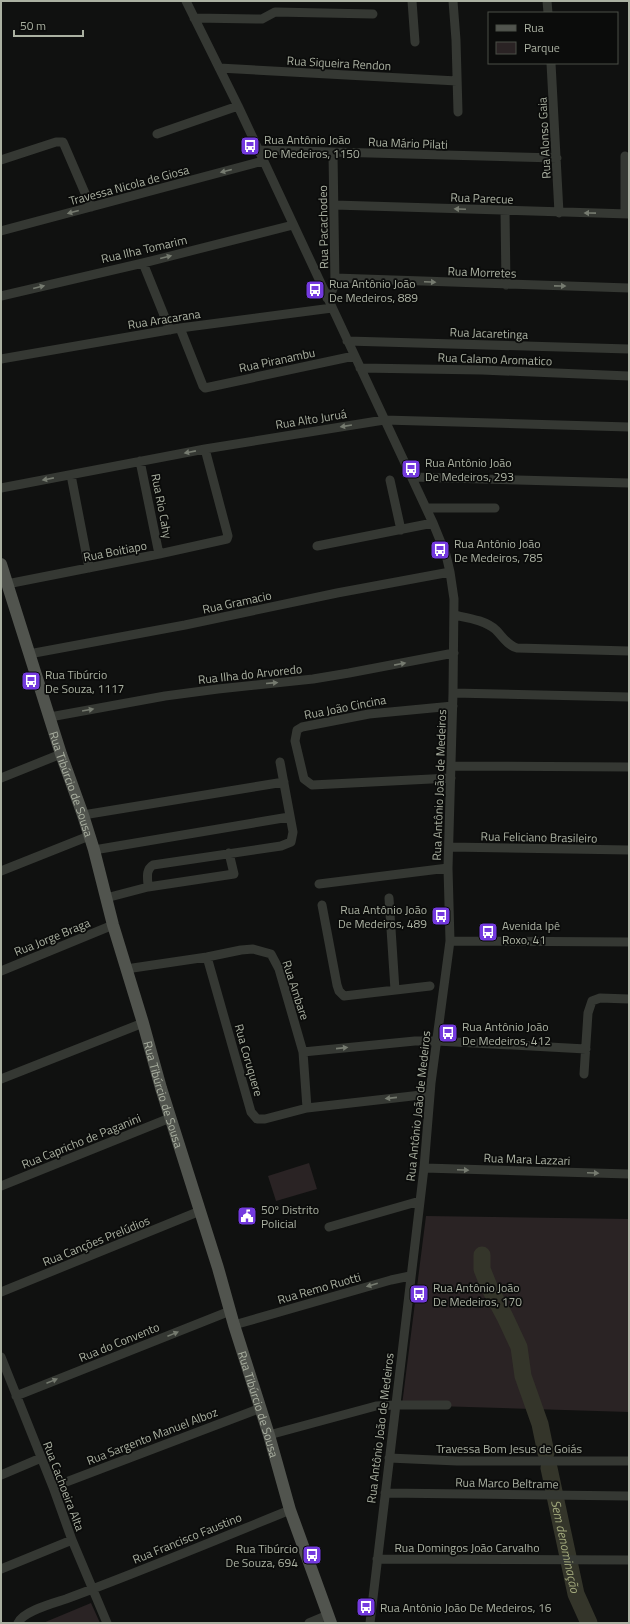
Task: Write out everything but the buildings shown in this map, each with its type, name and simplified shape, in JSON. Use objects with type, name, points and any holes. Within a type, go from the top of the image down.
[{"type":"main road","name":"Rua Tibúrcio de Sousa","points":[[1,564],[50,717],[60,754],[83,815],[94,850],[113,925],[161,1088],[261,1408],[290,1510],[330,1619]]},
{"type":"street","name":"Rua Antônio João de Medeiros","points":[[186,1],[220,68],[384,420],[427,508],[450,572],[454,616],[448,868],[450,941],[430,1094],[424,1168],[370,1623]]},
{"type":"street","points":[[412,1],[415,42]]},
{"type":"street","points":[[453,1],[458,112]]},
{"type":"street","points":[[547,1],[548,12]]},
{"type":"street","points":[[194,18],[262,18],[275,12],[373,14]]},
{"type":"street","name":"Rua Alonso Gaia","points":[[551,64],[559,213]]},
{"type":"street","name":"Rua Siqueira Rendon","points":[[220,68],[457,82]]},
{"type":"street","points":[[157,134],[238,106]]},
{"type":"street","points":[[1,160],[61,141],[64,143],[91,207]]},
{"type":"street","name":"Rua Mário Pilati","points":[[258,150],[557,158]]},
{"type":"street","name":"Rua Pacachodeo","points":[[327,298],[334,288],[335,278],[333,153]]},
{"type":"street","points":[[625,156],[627,214]]},
{"type":"street","name":"Travessa Nicola de Giosa","points":[[1,232],[263,161]]},
{"type":"street","name":"Rua Parecue","points":[[334,205],[627,214]]},
{"type":"street","points":[[505,211],[506,285]]},
{"type":"street","name":"Rua Ilha Tomarim","points":[[1,296],[143,263],[293,225]]},
{"type":"street","points":[[143,263],[170,330]]},
{"type":"street","name":"Rua Morretes","points":[[335,278],[629,288]]},
{"type":"street","name":"Rua Aracarana","points":[[1,359],[180,328],[332,308]]},
{"type":"street","name":"Rua Piranambu","points":[[180,328],[205,388],[354,356]]},
{"type":"street","name":"Rua Jacaretinga","points":[[347,341],[629,349]]},
{"type":"street","name":"Rua Calamo Aromatico","points":[[360,368],[482,370],[629,376]]},
{"type":"street","name":"Rua Alto Juruá","points":[[1,488],[205,449],[384,420],[629,428]]},
{"type":"street","name":"Rua Boitiapo","points":[[7,584],[228,539],[205,449]]},
{"type":"street","name":"Rua Rio Cahy","points":[[140,461],[159,554]]},
{"type":"street","points":[[72,474],[90,568]]},
{"type":"street","points":[[412,477],[629,483]]},
{"type":"street","points":[[390,480],[402,530]]},
{"type":"street","points":[[427,508],[495,508]]},
{"type":"street","points":[[318,546],[433,523]]},
{"type":"street","name":"Rua Gramacio","points":[[29,654],[185,626],[337,593],[450,572]]},
{"type":"street","points":[[454,616],[472,619],[489,625],[496,630],[510,645],[517,648],[629,651]]},
{"type":"street","name":"Rua Ilha do Arvoredo","points":[[50,717],[165,696],[349,673],[454,653]]},
{"type":"street","points":[[453,693],[629,697]]},
{"type":"street","name":"Rua João Cincina","points":[[451,778],[312,784],[304,779],[295,738],[297,730],[302,727],[369,714],[453,706]]},
{"type":"street","points":[[1,778],[60,754]]},
{"type":"street","points":[[148,887],[147,872],[153,865],[229,854],[288,844],[291,842],[293,835],[280,762]]},
{"type":"street","points":[[451,766],[629,768]]},
{"type":"street","points":[[83,815],[284,782]]},
{"type":"street","points":[[94,850],[289,817]]},
{"type":"street","points":[[1,871],[89,836]]},
{"type":"street","name":"Rua Feliciano Brasileiro","points":[[449,847],[629,850]]},
{"type":"street","points":[[106,898],[148,887],[234,874],[229,854]]},
{"type":"street","points":[[319,884],[448,868]]},
{"type":"street","points":[[389,898],[395,990]]},
{"type":"street","points":[[322,905],[337,985],[341,994],[344,996],[444,984]]},
{"type":"street","name":"Rua Jorge Braga","points":[[1,971],[113,925]]},
{"type":"street","points":[[450,941],[629,942]]},
{"type":"street","name":"Rua Ambare","points":[[126,969],[206,957],[240,950],[253,949],[271,954],[279,969],[303,1052],[307,1108]]},
{"type":"street","name":"Rua Coruquere","points":[[206,957],[251,1112],[258,1119],[265,1119],[307,1108],[430,1094]]},
{"type":"street","points":[[584,1074],[588,1013],[592,1001],[600,998],[629,1000]]},
{"type":"street","points":[[1,1079],[143,1023]]},
{"type":"street","points":[[303,1052],[408,1042],[437,1041],[586,1049]]},
{"type":"street","name":"Rua Capricho de Paganini","points":[[1,1186],[170,1118]]},
{"type":"street","name":"Rua Mara Lazzari","points":[[424,1168],[629,1174]]},
{"type":"street","points":[[329,1227],[420,1201]]},
{"type":"street","name":"Rua Canções Prelúdios","points":[[1,1292],[200,1211]]},
{"type":"street","name":"Rua Remo Ruotti","points":[[234,1325],[391,1280],[410,1276]]},
{"type":"street","name":"Rua do Convento","points":[[16,1396],[230,1311]]},
{"type":"street","name":"Rua Cachoeira Alta","points":[[1,1357],[5,1382],[16,1396],[106,1623]]},
{"type":"street","points":[[269,1435],[371,1407],[395,1405],[447,1406]]},
{"type":"street","name":"Rua Sargento Manuel Alboz","points":[[53,1487],[261,1408]]},
{"type":"street","points":[[1,1474],[41,1458]]},
{"type":"street","name":"Travessa Bom Jesus de Goiás","points":[[389,1458],[457,1461],[629,1461]]},
{"type":"street","name":"Rua Marco Beltrame","points":[[385,1494],[629,1496]]},
{"type":"street","name":"Rua Francisco Faustino","points":[[19,1621],[34,1610],[92,1589],[290,1510]]},
{"type":"street","points":[[1,1569],[72,1540]]},
{"type":"street","name":"Rua Domingos João Carvalho","points":[[377,1559],[629,1560]]},
{"type":"street","points":[[308,1623],[330,1619]]},
{"type":"green space","points":[[309,1163],[317,1189],[276,1201],[268,1176]]},
{"type":"green space","points":[[426,1216],[629,1219],[629,1412],[402,1405]]},
{"type":"green space","points":[[91,1603],[100,1623],[43,1623]]},
{"type":"waterway","points":[[482,1255],[482,1269],[490,1289],[519,1347],[523,1376],[540,1424],[546,1453]]},
{"type":"waterway","name":"Sem denominação","points":[[549,1468],[576,1594],[589,1623]]},
{"type":"place","name":"Rua Antônio João De Medeiros, 1150","points":[[250,146]]},
{"type":"place","name":"Rua Antônio João De Medeiros, 889","points":[[315,290]]},
{"type":"place","name":"Rua Antônio João De Medeiros, 293","points":[[411,469]]},
{"type":"place","name":"Rua Antônio João De Medeiros, 785","points":[[440,550]]},
{"type":"place","name":"Rua Tibúrcio De Souza, 1117","points":[[31,681]]},
{"type":"place","name":"Rua Antônio João De Medeiros, 489","points":[[441,916]]},
{"type":"place","name":"Avenida Ipê Roxo, 41","points":[[488,932]]},
{"type":"place","name":"Rua Antônio João De Medeiros, 412","points":[[448,1033]]},
{"type":"place","name":"50º Distrito Policial","points":[[247,1216]]},
{"type":"place","name":"Rua Antônio João De Medeiros, 170","points":[[419,1294]]},
{"type":"place","name":"Rua Tibúrcio De Souza, 694","points":[[312,1555]]},
{"type":"place","name":"Rua Antônio João De Medeiros, 16","points":[[366,1607]]}]
